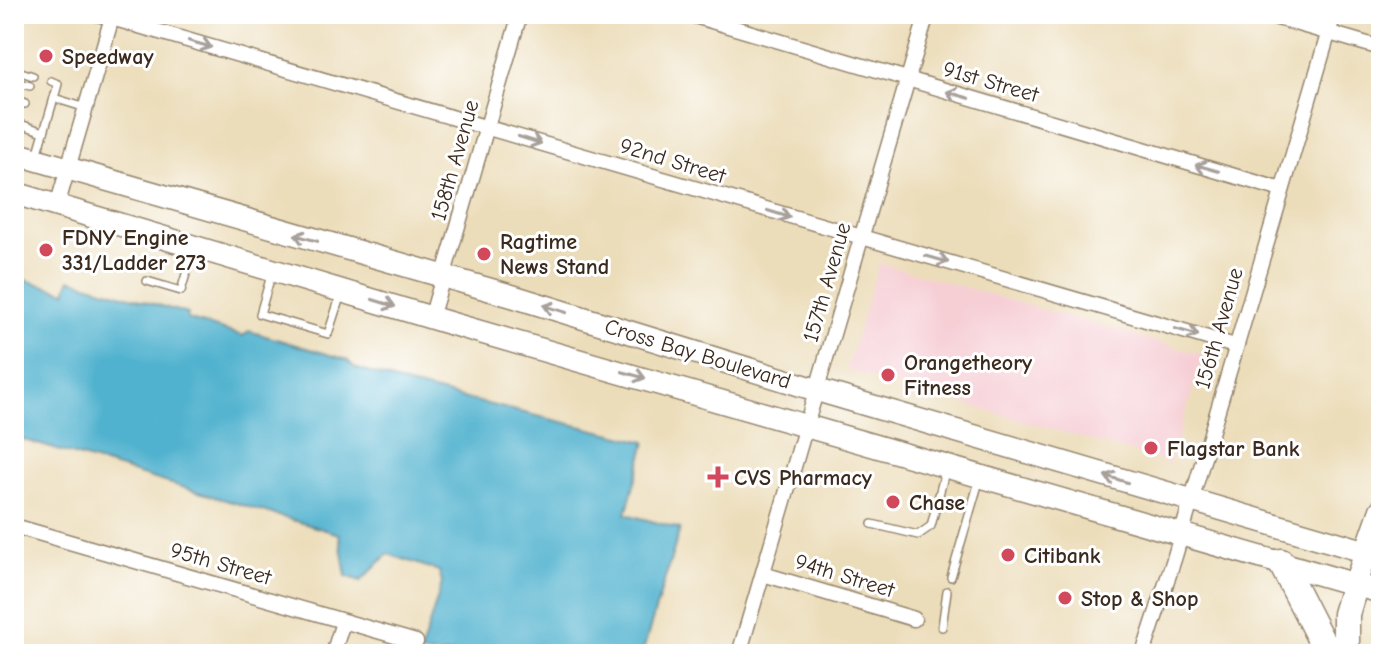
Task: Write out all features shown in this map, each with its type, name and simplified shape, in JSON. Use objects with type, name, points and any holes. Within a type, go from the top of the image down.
[{"type":"highway","points":[[1281,562],[1328,654]]},
{"type":"highway","points":[[1346,654],[1346,614],[1355,584]]},
{"type":"main road","name":"Cross Bay Boulevard","points":[[14,153],[444,277],[1374,554]]},
{"type":"main road","name":"Cross Bay Boulevard","points":[[14,193],[431,318],[1381,592]]},
{"type":"main road","points":[[807,424],[841,412],[1004,460],[1025,452]]},
{"type":"main road","points":[[1355,584],[1374,554],[1381,510]]},
{"type":"street","name":"158th Avenue","points":[[431,318],[520,14]]},
{"type":"street","name":"91st Street","points":[[688,14],[1282,190]]},
{"type":"street","name":"157th Avenue","points":[[739,654],[927,14]]},
{"type":"street","points":[[1264,14],[1381,48]]},
{"type":"street","name":"156th Avenue","points":[[1143,654],[1334,14]]},
{"type":"street","name":"92nd Street","points":[[108,15],[1235,346]]},
{"type":"street","points":[[57,206],[86,108],[108,15]]},
{"type":"street","name":"95th Street","points":[[14,526],[416,642]]},
{"type":"street","name":"94th Street","points":[[763,574],[914,619]]},
{"type":"street","points":[[333,654],[343,622]]},
{"type":"lane","points":[[30,86],[14,83],[18,71],[33,76]]},
{"type":"lane","points":[[36,159],[46,111],[58,84],[51,81]]},
{"type":"lane","points":[[52,95],[86,108]]},
{"type":"lane","points":[[14,100],[25,104]]},
{"type":"lane","points":[[14,122],[44,132]]},
{"type":"lane","points":[[147,281],[181,291],[194,247]]},
{"type":"lane","points":[[273,270],[260,314],[328,334],[342,291]]},
{"type":"lane","points":[[872,524],[918,535],[925,533],[931,526],[947,466]]},
{"type":"lane","points":[[951,577],[980,476]]},
{"type":"lane","points":[[942,627],[947,591]]},
{"type":"shaded area","points":[[879,263],[1203,355],[1170,463],[846,370]]},
{"type":"water","points":[[14,277],[66,292],[70,279],[188,314],[187,319],[243,336],[249,331],[347,360],[355,368],[408,385],[646,442],[626,514],[680,529],[642,654],[420,654],[442,583],[439,571],[388,554],[361,581],[346,576],[339,534],[14,437]]},
{"type":"place","name":"Speedway","points":[[46,56]]},
{"type":"place","name":"FDNY Engine 331/Ladder 273","points":[[46,250]]},
{"type":"place","name":"Ragtime News Stand","points":[[484,254]]},
{"type":"place","name":"Orangetheory Fitness","points":[[888,375]]},
{"type":"place","name":"Flagstar Bank","points":[[1151,448]]},
{"type":"place","name":"CVS Pharmacy","points":[[718,477]]},
{"type":"place","name":"Chase","points":[[893,502]]},
{"type":"place","name":"Citibank","points":[[1008,555]]},
{"type":"place","name":"Stop & Shop","points":[[1065,598]]}]
